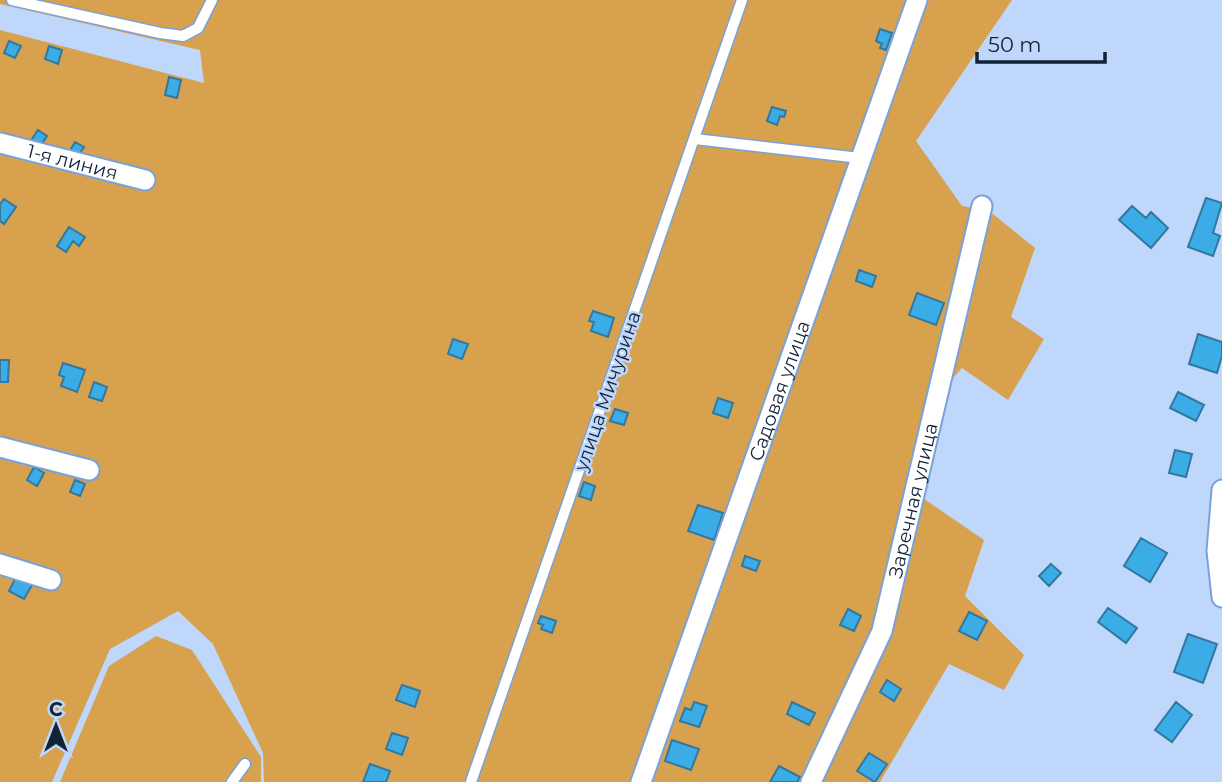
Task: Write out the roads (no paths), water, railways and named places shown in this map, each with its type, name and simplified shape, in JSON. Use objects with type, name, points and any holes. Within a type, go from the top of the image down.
[{"type":"street","name":"Садовая улица","points":[[641,782],[917,0]]},
{"type":"street","name":"1-я линия","points":[[0,143],[145,180]]},
{"type":"street","name":"Заречная улица","points":[[810,782],[882,631],[982,206]]},
{"type":"street","points":[[0,447],[89,470]]},
{"type":"street","points":[[1222,490],[1217,551],[1222,597]]},
{"type":"street","points":[[0,564],[51,580]]},
{"type":"lane","points":[[12,0],[39,3],[160,33],[183,36],[198,28],[212,0]]},
{"type":"lane","name":"улица Мичурина","points":[[471,782],[742,0]]},
{"type":"lane","points":[[695,139],[860,158]]},
{"type":"lane","points":[[232,782],[245,764]]}]
